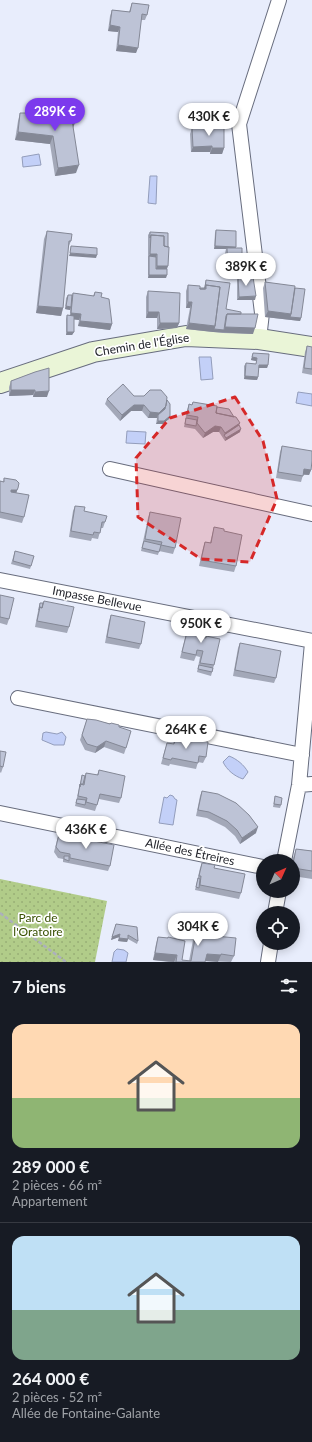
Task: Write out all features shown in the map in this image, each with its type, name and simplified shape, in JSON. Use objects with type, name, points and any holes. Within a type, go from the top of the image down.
[{"type":"street","points":[[258,339],[262,313],[239,124],[279,0]]},
{"type":"street","name":"Chemin de l'Église","points":[[0,382],[93,352],[186,336],[258,339],[312,347]]},
{"type":"street","points":[[110,469],[312,514]]},
{"type":"street","name":"Impasse Bellevue","points":[[0,580],[312,642]]},
{"type":"street","points":[[286,854],[306,784],[302,755],[312,642]]},
{"type":"street","points":[[18,698],[302,755]]},
{"type":"street","name":"Allée des Étreires","points":[[0,813],[256,866]]},
{"type":"street","points":[[268,962],[270,950]]},
{"type":"path","points":[[0,913],[66,962]]},
{"type":"highlighted area","points":[[235,397],[263,441],[277,499],[250,562],[201,559],[138,517],[136,458],[170,418]]},
{"type":"green space","name":"Parc de l'Oratoire","points":[[0,879],[107,901],[95,962],[0,962]]},
{"type":"water","points":[[39,154],[41,165],[23,167],[22,157]]},
{"type":"water","points":[[150,176],[157,176],[156,204],[148,203]]},
{"type":"water","points":[[199,357],[211,357],[213,379],[201,380]]},
{"type":"water","points":[[298,392],[312,394],[312,406],[296,403]]},
{"type":"water","points":[[127,431],[146,432],[145,444],[126,443]]},
{"type":"water","points":[[46,732],[57,734],[62,732],[66,737],[64,745],[54,745],[42,740],[43,733]]},
{"type":"water","points":[[229,756],[240,762],[248,772],[243,779],[229,770],[223,762]]},
{"type":"water","points":[[170,795],[177,800],[173,825],[159,823],[164,797],[167,798]]},
{"type":"water","points":[[117,949],[124,950],[128,953],[126,962],[112,962],[114,952]]},
{"type":"building","points":[[132,3],[149,5],[147,15],[142,14],[138,48],[118,45],[120,27],[110,25],[112,10],[130,12]]},
{"type":"building","points":[[73,103],[76,120],[72,120],[79,165],[58,168],[53,136],[18,132],[20,113],[55,113],[55,106]]},
{"type":"building","points":[[224,127],[224,148],[212,148],[212,146],[193,147],[192,128]]},
{"type":"building","points":[[216,230],[236,231],[236,247],[215,246]]},
{"type":"building","points":[[47,231],[72,234],[71,241],[69,241],[63,308],[38,306]]},
{"type":"building","points":[[150,232],[168,233],[168,247],[164,246],[164,236],[151,235],[150,238]]},
{"type":"building","points":[[151,235],[164,236],[164,246],[169,247],[168,266],[157,266],[157,254],[150,254]]},
{"type":"building","points":[[71,246],[97,248],[97,255],[70,253]]},
{"type":"building","points":[[227,248],[242,248],[242,272],[228,272]]},
{"type":"building","points":[[149,256],[156,257],[156,269],[167,269],[167,275],[149,275]]},
{"type":"building","points":[[238,277],[253,277],[256,296],[239,297]]},
{"type":"building","points":[[206,280],[230,283],[226,309],[241,312],[241,314],[227,314],[224,330],[214,329],[220,287],[206,285],[205,288]]},
{"type":"building","points":[[265,282],[295,286],[291,314],[268,311]]},
{"type":"building","points":[[188,285],[200,286],[200,289],[206,289],[206,285],[220,287],[215,326],[189,323],[192,302],[188,302]]},
{"type":"building","points":[[295,288],[305,289],[301,318],[290,317]]},
{"type":"building","points":[[148,291],[180,293],[179,323],[160,323],[159,312],[148,312]]},
{"type":"building","points":[[95,292],[102,293],[101,297],[109,299],[112,324],[80,321],[81,314],[71,313],[73,293],[94,296]]},
{"type":"building","points":[[68,295],[72,295],[71,307],[66,306]]},
{"type":"building","points":[[227,314],[258,314],[255,328],[225,327]]},
{"type":"building","points":[[67,315],[74,316],[74,332],[67,332]]},
{"type":"building","points":[[307,346],[312,347],[312,369],[304,368]]},
{"type":"building","points":[[253,353],[269,354],[268,365],[259,365],[258,377],[245,376],[246,363],[256,364],[257,358],[252,357]]},
{"type":"building","points":[[49,368],[49,391],[35,392],[35,390],[11,390],[11,381]]},
{"type":"building","points":[[123,384],[134,396],[144,396],[150,390],[161,390],[167,397],[166,406],[159,413],[150,412],[144,405],[134,405],[122,415],[107,399]]},
{"type":"building","points":[[167,400],[170,404],[170,416],[164,421],[158,421],[158,415],[165,409]]},
{"type":"building","points":[[193,402],[217,406],[216,413],[236,417],[240,423],[225,433],[221,427],[215,426],[205,433],[197,423],[198,417],[187,415],[189,404],[192,405]]},
{"type":"building","points":[[217,407],[229,409],[234,417],[216,413]]},
{"type":"building","points":[[186,418],[197,420],[196,426],[185,424]]},
{"type":"building","points":[[239,425],[241,429],[226,438],[224,435]]},
{"type":"building","points":[[282,446],[312,451],[311,470],[304,469],[303,476],[278,472]]},
{"type":"building","points":[[4,478],[16,480],[19,483],[17,490],[11,490],[11,492],[29,495],[24,517],[0,512],[0,481],[4,482]]},
{"type":"building","points":[[75,506],[85,507],[84,511],[107,516],[105,522],[102,522],[100,533],[94,532],[93,535],[71,531]]},
{"type":"building","points":[[150,512],[181,518],[175,548],[161,545],[162,542],[145,539]]},
{"type":"building","points":[[214,527],[242,535],[236,566],[201,560],[205,542],[211,543]]},
{"type":"building","points":[[144,541],[161,545],[159,552],[142,548]]},
{"type":"building","points":[[15,551],[34,556],[31,566],[13,561]]},
{"type":"building","points":[[0,595],[14,598],[9,619],[0,617]]},
{"type":"building","points":[[44,601],[74,607],[69,627],[37,621],[40,607],[42,608]]},
{"type":"building","points":[[40,603],[43,603],[42,608],[40,607],[39,610]]},
{"type":"building","points":[[111,615],[145,622],[141,644],[107,637]]},
{"type":"building","points":[[192,620],[203,622],[201,637],[206,638],[206,636],[220,639],[214,665],[200,663],[203,651],[197,650],[196,655],[182,652],[187,632],[190,632]]},
{"type":"building","points":[[240,643],[281,651],[276,678],[235,670]]},
{"type":"building","points":[[199,665],[213,668],[212,672],[198,669]]},
{"type":"building","points":[[87,719],[119,725],[119,727],[131,731],[126,748],[106,741],[97,747],[87,744],[82,735]]},
{"type":"building","points":[[176,736],[208,742],[206,757],[199,756],[198,763],[172,758],[171,760],[163,758],[167,743],[174,744]]},
{"type":"building","points":[[0,751],[6,752],[3,767],[0,766]]},
{"type":"building","points":[[99,770],[125,776],[121,798],[100,794],[97,805],[86,802],[87,798],[78,796],[80,784],[84,785],[86,773],[98,775]]},
{"type":"building","points":[[82,775],[85,776],[83,784],[80,784]]},
{"type":"building","points":[[202,791],[218,794],[236,803],[249,815],[258,827],[242,838],[237,830],[227,821],[209,812],[198,810]]},
{"type":"building","points":[[275,796],[282,798],[281,805],[274,804]]},
{"type":"building","points":[[77,799],[86,800],[85,805],[76,803]]},
{"type":"building","points":[[59,834],[114,845],[110,866],[70,858],[70,854],[60,852],[56,847]]},
{"type":"building","points":[[296,849],[312,851],[312,871],[300,869],[300,854],[295,854]]},
{"type":"building","points":[[64,856],[69,856],[69,861],[64,859]]},
{"type":"building","points":[[202,863],[215,865],[214,868],[245,874],[241,893],[200,885],[201,876],[199,876]]},
{"type":"building","points":[[198,878],[200,879],[199,888],[196,887]]},
{"type":"building","points":[[116,924],[137,927],[138,941],[128,935],[128,939],[119,938],[120,934],[112,937]]},
{"type":"building","points":[[204,930],[215,932],[215,936],[236,938],[234,956],[207,954],[205,962],[176,962],[177,955],[155,953],[158,937],[168,937],[185,941],[182,960],[191,961],[196,933],[203,934]]}]
